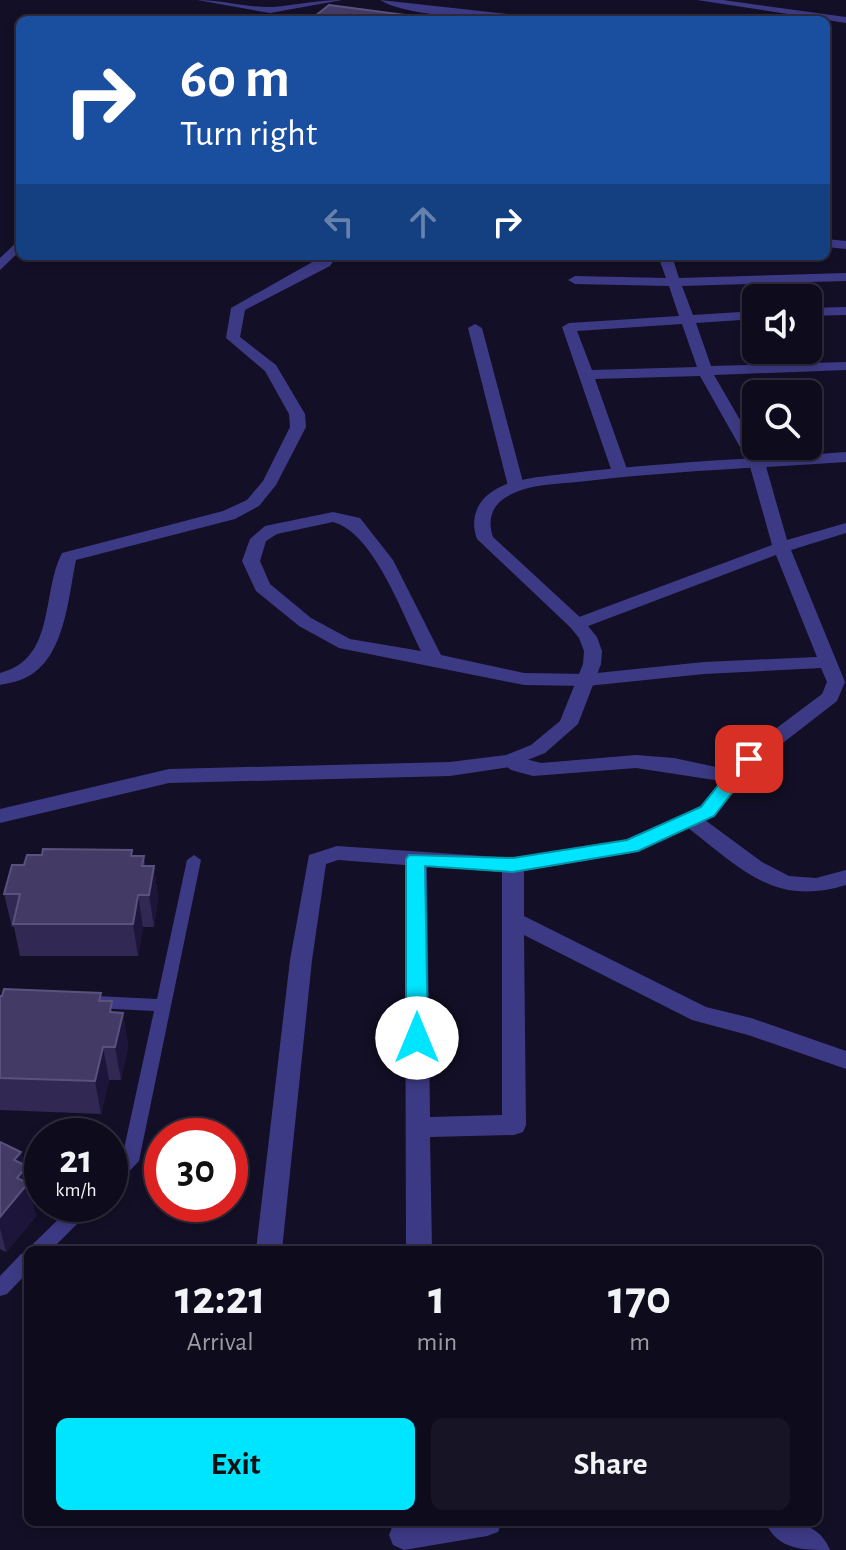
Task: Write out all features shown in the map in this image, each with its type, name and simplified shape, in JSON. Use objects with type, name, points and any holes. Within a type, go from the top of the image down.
[{"type":"street","points":[[202,0],[269,15],[337,0]]},
{"type":"street","points":[[385,0],[460,16]]},
{"type":"street","points":[[702,0],[817,16]]},
{"type":"street","points":[[1,262],[16,247]]},
{"type":"street","points":[[0,679],[16,678],[34,666],[45,650],[68,557],[229,515],[253,503],[270,482],[298,427],[297,414],[271,368],[233,338],[238,308],[327,260]]},
{"type":"street","points":[[269,1246],[301,960],[316,860],[337,853],[513,865],[631,846],[707,811],[749,759],[838,700],[836,682],[781,547],[757,463],[707,372],[667,260]]},
{"type":"street","points":[[575,280],[675,282],[846,277]]},
{"type":"street","points":[[822,312],[846,311]]},
{"type":"street","points":[[620,472],[569,327],[742,316]]},
{"type":"street","points":[[475,328],[516,486]]},
{"type":"street","points":[[588,375],[845,368]]},
{"type":"street","points":[[0,816],[169,776],[450,769],[510,761],[538,749],[568,724],[587,680],[593,651],[588,637],[577,624],[485,539],[480,528],[481,515],[487,504],[516,486],[620,472],[846,457]]},
{"type":"street","points":[[434,659],[384,560],[354,522],[333,517],[292,524],[271,530],[258,539],[251,561],[262,587],[305,622],[345,644],[524,679],[587,680],[704,668],[827,662]]},
{"type":"street","points":[[577,624],[781,547],[846,528]]},
{"type":"street","points":[[510,761],[519,768],[542,770],[601,761],[654,760],[733,777]]},
{"type":"street","points":[[690,819],[772,878],[795,885],[815,886],[846,877]]},
{"type":"street","points":[[416,859],[419,1246]]},
{"type":"street","points":[[418,1127],[514,1125],[513,865]]},
{"type":"street","points":[[513,920],[700,1014],[751,1027],[846,1060]]},
{"type":"street","points":[[404,1536],[463,1526]]},
{"type":"street","points":[[785,1526],[815,1550]]},
{"type":"lane","points":[[128,1163],[194,860]]},
{"type":"lane","points":[[74,1001],[163,1005]]},
{"type":"lane","points":[[43,1246],[68,1222]]},
{"type":"lane","points":[[0,1288],[24,1264]]},
{"type":"building","points":[[329,5],[413,16],[315,16]]},
{"type":"building","points":[[43,849],[132,850],[131,856],[144,856],[142,866],[154,866],[149,895],[138,895],[133,924],[13,924],[20,894],[4,894],[12,865],[24,865],[27,855],[42,855]]},
{"type":"building","points":[[4,989],[101,993],[99,1001],[112,1001],[110,1012],[123,1013],[115,1047],[103,1047],[95,1081],[0,1078],[0,996]]},
{"type":"building","points":[[0,1142],[21,1152],[14,1160],[24,1165],[17,1178],[24,1181],[24,1188],[0,1217]]},
{"type":"route","points":[[417,1038],[416,859],[513,865],[631,846],[707,811],[749,759]]}]
